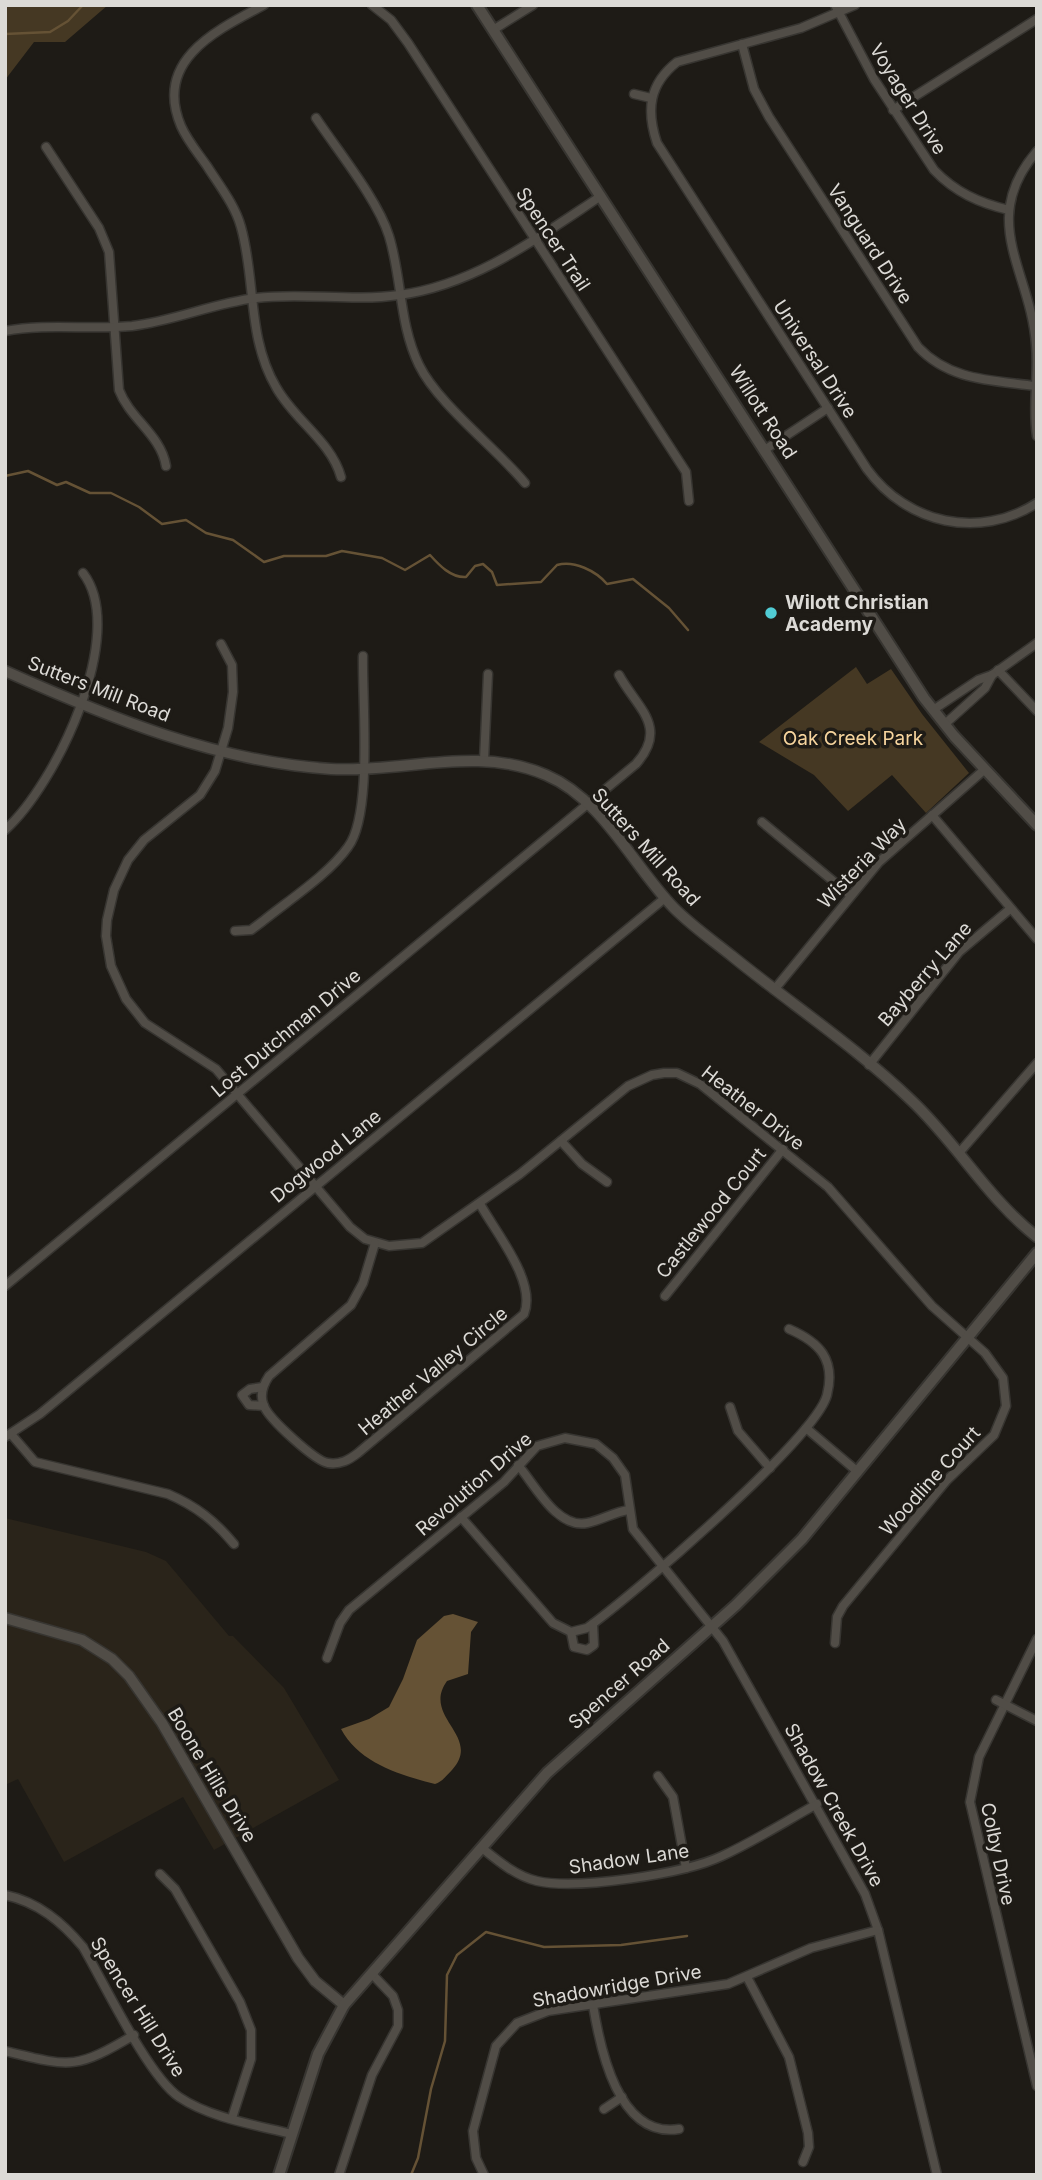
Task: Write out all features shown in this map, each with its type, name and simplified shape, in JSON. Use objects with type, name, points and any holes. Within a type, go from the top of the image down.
[{"type":"main road","name":"Willott Road","points":[[477,5],[933,710],[1037,825]]},
{"type":"main road","name":"Spencer Road","points":[[279,2175],[318,2054],[344,2005],[564,1757],[779,1563],[969,1339],[1037,1253]]},
{"type":"street","points":[[264,5],[195,47],[178,75],[176,97],[182,128],[237,215],[244,240],[259,344],[275,385],[290,408],[333,456],[341,477]]},
{"type":"street","name":"Spencer Trail","points":[[372,5],[397,28],[685,472],[689,500]]},
{"type":"street","points":[[493,30],[533,5]]},
{"type":"street","points":[[635,93],[651,98],[662,77],[677,62],[801,28],[837,9],[855,5]]},
{"type":"street","name":"Voyager Drive","points":[[837,9],[893,110],[923,157],[944,181],[974,200],[1009,210]]},
{"type":"street","points":[[893,110],[1037,19]]},
{"type":"street","name":"Vanguard Drive","points":[[742,44],[754,89],[769,117],[918,347],[935,363],[958,376],[1035,386]]},
{"type":"street","name":"Universal Drive","points":[[651,98],[650,115],[657,143],[874,479],[891,497],[914,511],[944,522],[975,523],[1007,517],[1037,503]]},
{"type":"street","points":[[316,118],[383,221],[393,251],[400,295],[414,352],[427,379],[525,483]]},
{"type":"street","points":[[46,147],[105,240],[111,263],[118,380],[123,399],[159,445],[166,466]]},
{"type":"street","points":[[1037,152],[1016,185],[1009,210],[1010,246],[1034,329],[1037,436]]},
{"type":"street","points":[[5,331],[47,326],[115,327],[153,322],[251,299],[400,295],[473,274],[535,239],[601,196]]},
{"type":"street","points":[[766,449],[828,408]]},
{"type":"street","points":[[5,830],[21,814],[43,779],[70,733],[82,704],[94,659],[98,618],[95,592],[83,573]]},
{"type":"street","points":[[933,710],[978,680],[995,673],[1037,643]]},
{"type":"street","points":[[220,644],[232,665],[233,676],[231,710],[215,772],[201,795],[144,840],[128,860],[114,890],[106,936],[117,984],[134,1011],[156,1032],[206,1060],[350,1227],[375,1243]]},
{"type":"street","points":[[235,931],[251,930],[347,849],[355,837],[362,815],[363,656]]},
{"type":"street","name":"Sutters Mill Road","points":[[5,671],[82,704],[221,752],[299,766],[362,769],[484,760],[505,762],[544,774],[564,785],[587,804],[665,898],[910,1099],[1021,1224],[1037,1237]]},
{"type":"street","points":[[995,673],[1037,711]]},
{"type":"street","points":[[945,724],[985,688],[995,673]]},
{"type":"street","points":[[484,760],[488,674]]},
{"type":"street","points":[[619,676],[644,711],[652,734],[663,734]]},
{"type":"street","name":"Lost Dutchman Drive","points":[[5,1286],[636,764],[652,734]]},
{"type":"street","name":"Wisteria Way","points":[[774,990],[879,862],[985,769]]},
{"type":"street","points":[[932,815],[1037,939]]},
{"type":"street","points":[[762,822],[850,895]]},
{"type":"street","name":"Dogwood Lane","points":[[8,1435],[40,1414],[665,898]]},
{"type":"street","name":"Bayberry Lane","points":[[869,1065],[959,952],[1010,909]]},
{"type":"street","points":[[959,1153],[1037,1063]]},
{"type":"street","name":"Heather Drive","points":[[375,1243],[401,1248],[422,1243],[480,1204],[628,1086],[652,1074],[677,1073],[700,1084],[783,1149],[836,1195],[932,1306],[969,1339]]},
{"type":"street","points":[[561,1141],[582,1164],[607,1182]]},
{"type":"street","name":"Castlewood Court","points":[[665,1296],[783,1149]]},
{"type":"street","name":"Heather Valley Circle","points":[[375,1243],[362,1283],[351,1305],[269,1376],[263,1387],[250,1389],[242,1395],[248,1405],[264,1406],[316,1458],[324,1462],[339,1463],[358,1453],[517,1322],[528,1304],[527,1286],[480,1204]]},
{"type":"street","points":[[461,1517],[553,1623],[571,1632],[593,1624],[770,1468],[823,1406],[827,1395],[827,1368],[814,1341],[789,1329]]},
{"type":"street","name":"Woodline Court","points":[[835,1643],[837,1617],[843,1606],[947,1480],[999,1427],[1007,1397],[1003,1378],[991,1360],[969,1339]]},
{"type":"street","points":[[263,1387],[264,1406]]},
{"type":"street","points":[[730,1407],[738,1431],[770,1468]]},
{"type":"street","points":[[806,1428],[858,1472]]},
{"type":"street","points":[[8,1435],[35,1462],[168,1494],[188,1503],[219,1525],[234,1544]]},
{"type":"street","name":"Revolution Drive","points":[[327,1658],[340,1623],[349,1610],[461,1517],[531,1451],[556,1439],[576,1438],[596,1444],[613,1458],[625,1475],[633,1529],[712,1626]]},
{"type":"street","points":[[518,1465],[557,1513],[569,1521],[585,1524],[629,1510]]},
{"type":"street","name":"Boone Hills Drive","points":[[5,1618],[82,1640],[112,1659],[129,1676],[162,1723],[298,1958],[315,1981],[344,2005]]},
{"type":"street","points":[[571,1632],[574,1647],[587,1650],[594,1644],[593,1624]]},
{"type":"street","name":"Shadow Creek Drive","points":[[712,1626],[855,1872],[878,1930],[937,2175]]},
{"type":"street","name":"Colby Drive","points":[[1036,2081],[970,1802],[979,1757],[1037,1639]]},
{"type":"street","points":[[996,1700],[1037,1721]]},
{"type":"street","points":[[658,1776],[673,1797],[686,1868]]},
{"type":"street","name":"Shadow Lane","points":[[482,1848],[515,1872],[554,1884],[574,1884],[686,1868],[723,1856],[817,1804]]},
{"type":"street","points":[[160,1874],[175,1889],[248,2020],[251,2059],[232,2118]]},
{"type":"street","name":"Spencer Hill Drive","points":[[5,1895],[36,1905],[69,1931],[83,1947],[155,2071],[177,2095],[232,2118],[292,2134]]},
{"type":"street","name":"Shadowridge Drive","points":[[484,2175],[476,2158],[473,2131],[496,2046],[517,2023],[529,2016],[728,1983],[811,1948],[878,1930]]},
{"type":"street","points":[[339,2175],[372,2075],[398,2026],[398,2010],[393,1996],[372,1974]]},
{"type":"street","points":[[747,1977],[789,2057],[808,2133],[809,2147],[803,2162]]},
{"type":"street","points":[[593,2005],[605,2064],[622,2097],[652,2126],[665,2131],[678,2129]]},
{"type":"street","points":[[5,2051],[66,2064],[82,2062],[134,2035]]},
{"type":"street","points":[[604,2109],[622,2097]]},
{"type":"shaded area","points":[[5,1518],[146,1552],[166,1561],[229,1636],[233,1636],[284,1688],[339,1780],[214,1850],[183,1797],[64,1862],[18,1779],[5,1785]]},
{"type":"shaded area","points":[[453,1614],[478,1622],[471,1632],[468,1674],[447,1681],[441,1694],[445,1716],[461,1747],[460,1758],[452,1770],[435,1784],[395,1772],[369,1759],[358,1751],[341,1729],[369,1719],[389,1707],[403,1679],[417,1640],[444,1616]]},
{"type":"green space","points":[[5,5],[108,5],[65,42],[34,42],[5,80]]},
{"type":"green space","name":"Oak Creek Park","points":[[856,667],[867,684],[891,669],[922,714],[969,773],[926,813],[892,775],[848,811],[814,775],[759,742]]},
{"type":"waterway","points":[[5,34],[50,32],[68,21],[83,5]]},
{"type":"waterway","points":[[5,476],[28,471],[57,485],[66,482],[90,493],[111,493],[139,507],[162,524],[186,520],[206,533],[233,540],[264,562],[284,556],[326,556],[342,551],[382,558],[405,570],[430,555],[446,570],[461,577],[466,577],[475,566],[483,564],[492,572],[497,585],[541,582],[557,565],[577,565],[591,571],[607,584],[633,579],[669,608],[688,630]]},
{"type":"waterway","points":[[411,2175],[418,2158],[431,2089],[445,2041],[447,1975],[457,1955],[486,1932],[544,1947],[621,1945],[687,1936]]},
{"type":"place","name":"Wilott Christian Academy","points":[[771,613]]}]
